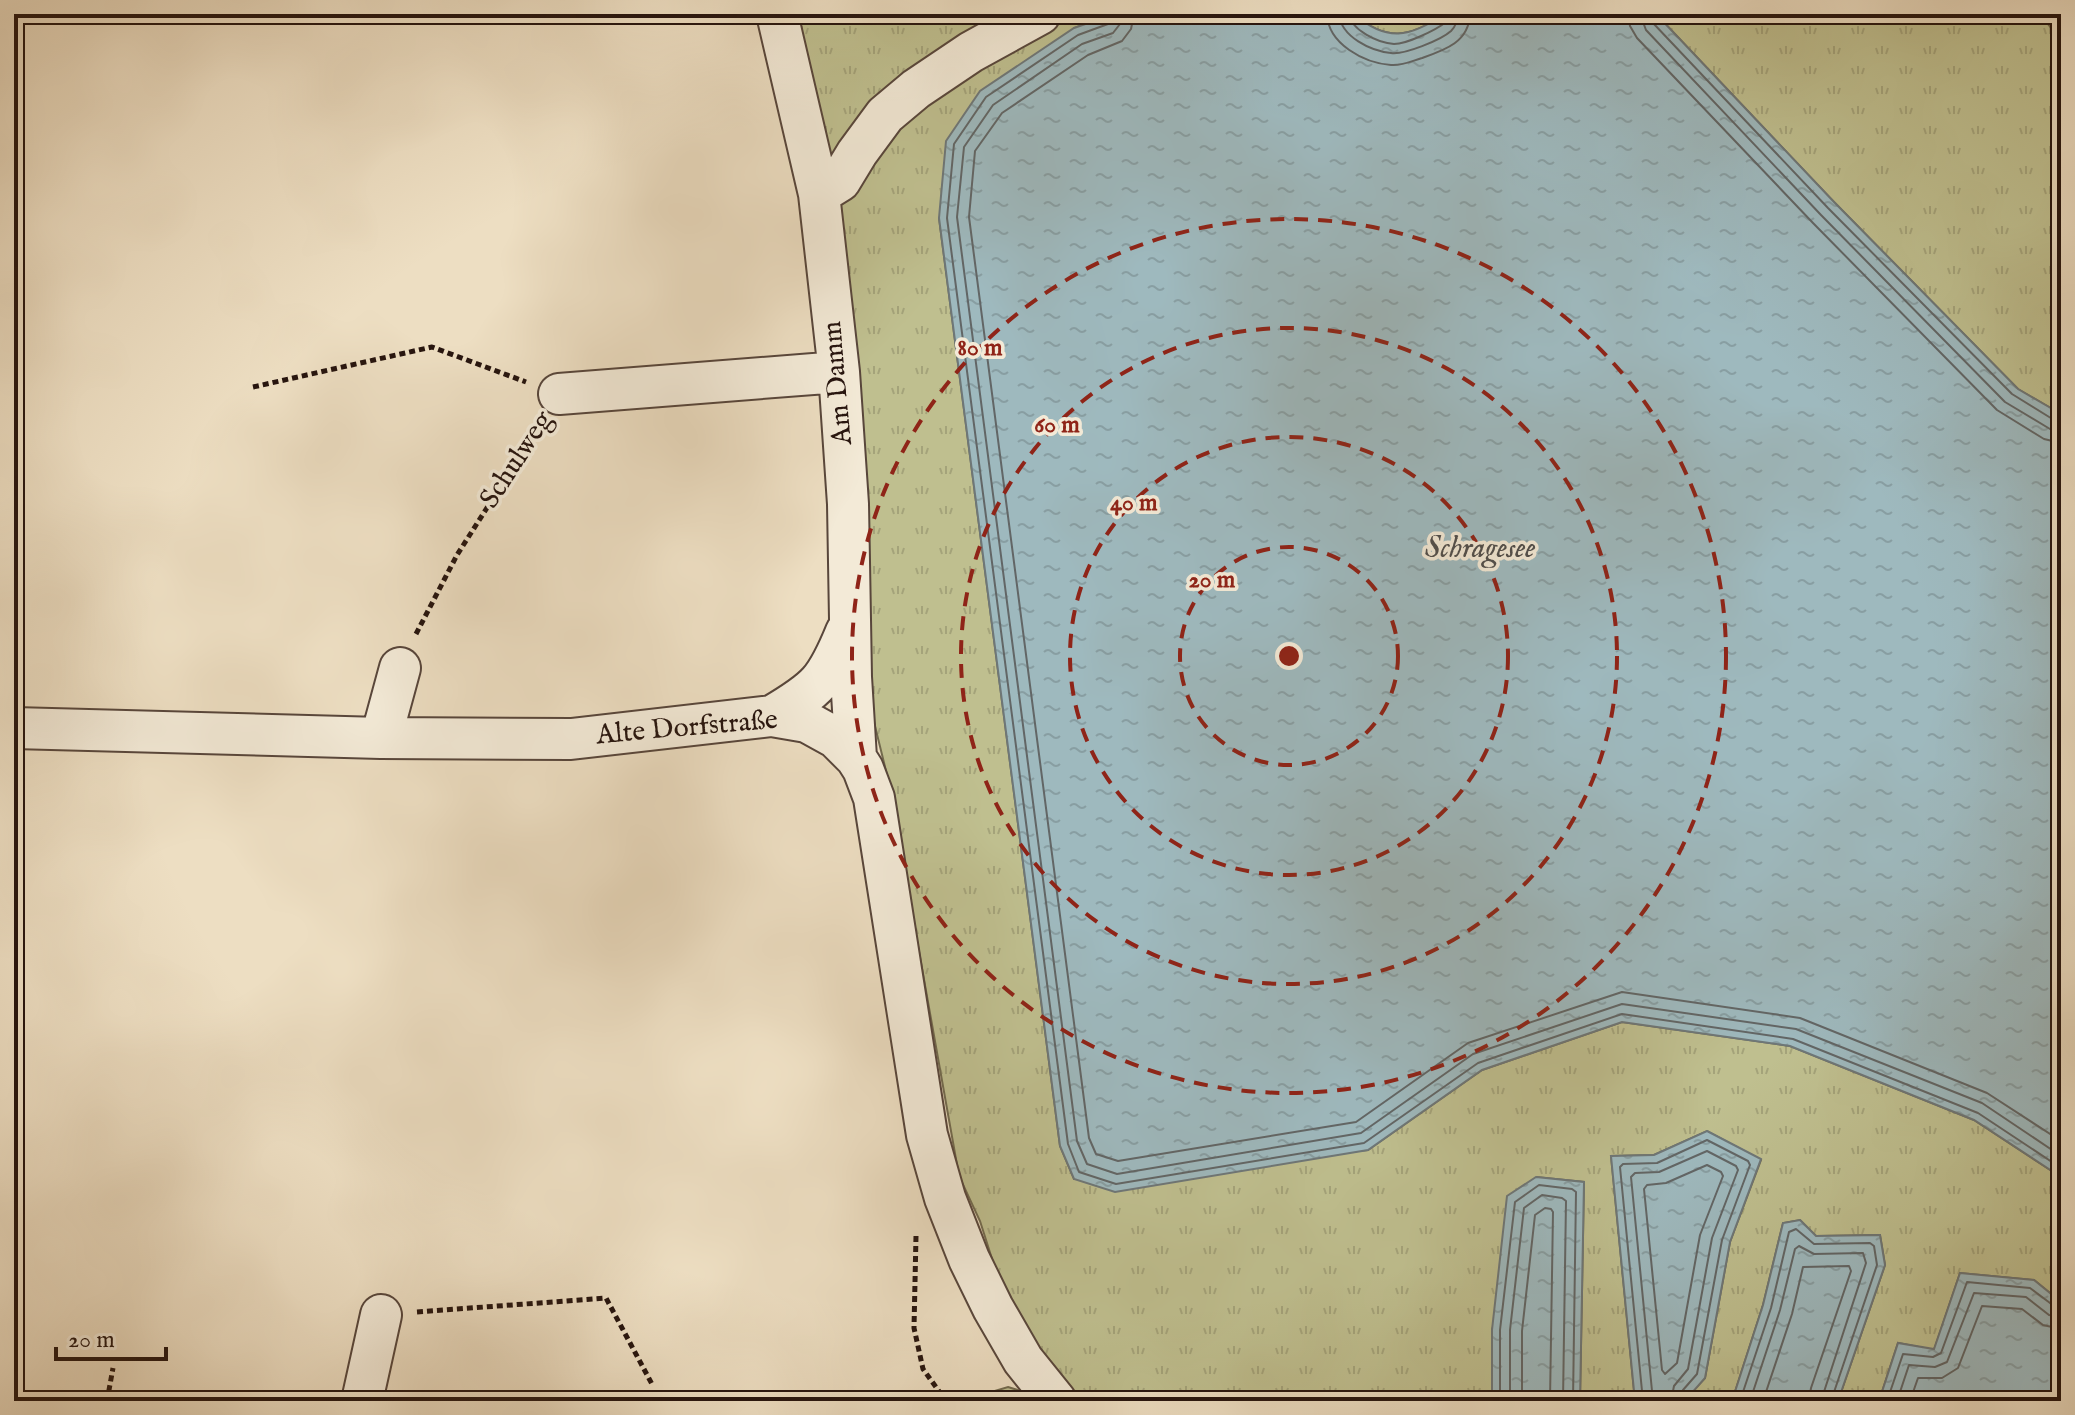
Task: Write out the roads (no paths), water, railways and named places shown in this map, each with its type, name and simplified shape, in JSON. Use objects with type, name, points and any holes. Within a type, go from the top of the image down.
[{"type":"street","name":"Am Damm","points":[[777,14],[819,194],[839,372],[848,504],[856,758]]},
{"type":"street","points":[[819,194],[840,181],[885,115],[916,89],[971,52],[1040,14]]},
{"type":"street","name":"Schulweg","points":[[559,394],[839,372]]},
{"type":"street","points":[[772,716],[806,696],[831,669],[850,620]]},
{"type":"street","points":[[381,738],[400,668]]},
{"type":"street","name":"Alte Dorfstraße","points":[[14,728],[381,738],[571,739],[772,716],[807,722],[836,738],[863,769],[874,798],[927,1135],[945,1198],[993,1308],[1023,1360],[1056,1401]]},
{"type":"street","points":[[362,1401],[381,1315]]},
{"type":"water","name":"Schragesee","points":[[1114,14],[1354,14],[1377,29],[1398,34],[1420,28],[1444,14],[1656,14],[1834,202],[2018,389],[2061,414],[2061,1177],[1974,1120],[1790,1046],[1622,1022],[1482,1070],[1368,1150],[1115,1192],[1074,1179],[1060,1146],[939,218],[946,141],[980,91],[1074,28]]},
{"type":"water","points":[[1707,1131],[1761,1159],[1730,1242],[1705,1378],[1688,1401],[1635,1401],[1611,1156],[1654,1155]]},
{"type":"water","points":[[1536,1177],[1584,1182],[1580,1401],[1492,1401],[1492,1330],[1507,1196]]},
{"type":"water","points":[[1800,1220],[1816,1236],[1880,1235],[1885,1265],[1838,1401],[1732,1401],[1763,1305],[1783,1223]]},
{"type":"water","points":[[1960,1273],[2034,1280],[2061,1302],[2061,1376],[2047,1401],[1879,1401],[1898,1343],[1934,1349]]}]
